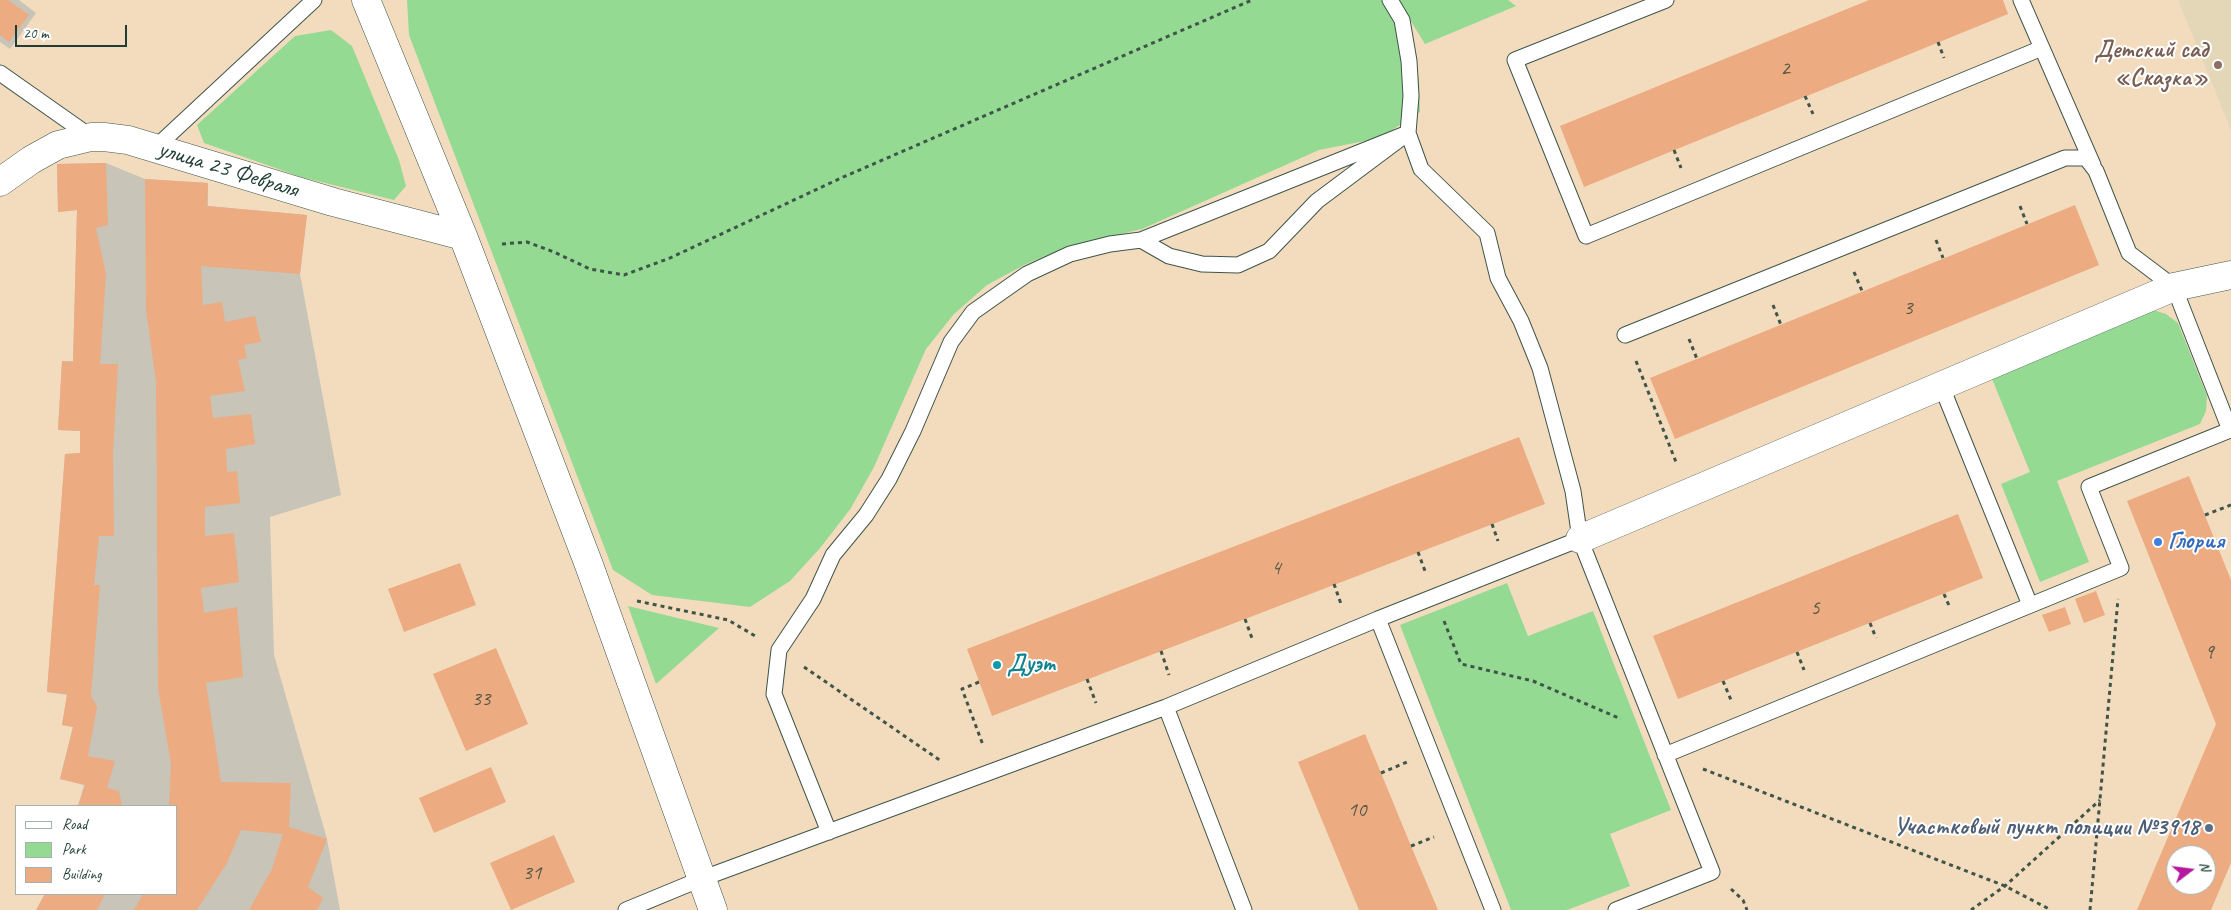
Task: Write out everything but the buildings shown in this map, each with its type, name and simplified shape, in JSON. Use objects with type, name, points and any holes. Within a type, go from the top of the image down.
[{"type":"street","points":[[366,0],[463,236],[589,565],[713,910]]},
{"type":"street","name":"улица 23 Февраля","points":[[0,182],[31,160],[58,145],[91,137],[128,140],[333,202],[463,236]]},
{"type":"street","points":[[1580,539],[2174,287],[2231,275]]},
{"type":"lane","points":[[155,148],[314,0]]},
{"type":"lane","points":[[1390,0],[1402,20],[1411,96],[1408,133],[1421,169],[1487,233],[1498,278],[1521,321],[1540,368],[1573,491],[1580,539],[1712,872],[1616,910]]},
{"type":"lane","points":[[1666,0],[1514,60],[1586,236],[2042,48]]},
{"type":"lane","points":[[1665,755],[2121,568],[2088,487],[2231,431],[2174,287],[2129,253],[2096,171],[2021,0]]},
{"type":"lane","points":[[0,72],[91,137]]},
{"type":"lane","points":[[829,832],[774,694],[779,650],[813,599],[833,555],[866,515],[889,480],[913,431],[951,342],[973,312],[1027,274],[1070,254],[1110,244],[1141,240],[1408,133]]},
{"type":"lane","points":[[1141,240],[1169,256],[1202,264],[1238,265],[1269,251],[1317,200],[1408,133]]},
{"type":"lane","points":[[1625,335],[2065,158],[2086,158],[2096,171]]},
{"type":"lane","points":[[1941,385],[2030,605]]},
{"type":"lane","points":[[626,910],[702,879],[1166,707],[1378,619],[1580,539]]},
{"type":"lane","points":[[1378,619],[1493,910]]},
{"type":"lane","points":[[1166,707],[1244,910]]},
{"type":"path","points":[[463,236],[497,244],[527,242],[590,269],[624,276],[670,258],[859,170],[1252,0]]},
{"type":"path","points":[[1625,335],[1689,493]]},
{"type":"path","points":[[2205,515],[2231,505]]},
{"type":"path","points":[[2090,910],[2121,568]]},
{"type":"path","points":[[1461,664],[1533,681],[1638,726],[1665,755],[2005,886],[2051,910]]},
{"type":"path","points":[[979,682],[962,689],[993,771]]},
{"type":"path","points":[[1971,910],[2005,886],[2101,800]]},
{"type":"shaded area","points":[[0,0],[19,0],[36,13],[10,49],[0,42]]},
{"type":"shaded area","name":"Детский сад «Сказка»","points":[[2178,0],[2231,0],[2231,130]]},
{"type":"shaded area","points":[[106,163],[145,179],[208,183],[208,206],[307,215],[300,274],[341,495],[270,517],[274,655],[327,839],[340,910],[36,910],[44,895],[178,895],[178,805],[78,805],[84,785],[60,779],[73,727],[62,725],[67,695],[47,692],[65,454],[80,453],[80,431],[58,430],[62,361],[73,361],[77,210],[58,212],[57,164]]},
{"type":"green space","points":[[407,0],[1386,0],[1411,48],[1419,79],[1420,112],[1380,138],[1319,150],[1142,229],[1067,247],[1024,265],[987,285],[954,314],[926,349],[874,467],[851,508],[821,547],[790,581],[750,607],[652,595],[613,570],[409,35]]},
{"type":"green space","points":[[1398,0],[1508,0],[1516,6],[1425,44]]},
{"type":"green space","points":[[331,30],[352,46],[399,160],[406,186],[394,200],[301,177],[204,143],[197,125],[295,36]]},
{"type":"green space","points":[[2150,309],[2166,314],[2178,323],[2207,396],[2206,411],[2200,424],[2057,481],[2089,562],[2040,582],[2001,484],[2030,472],[1990,374]]},
{"type":"green space","points":[[1507,583],[1528,636],[1593,611],[1671,810],[1610,834],[1630,886],[1567,910],[1511,910],[1400,625]]},
{"type":"green space","points":[[628,606],[719,628],[656,684]]},
{"type":"place","name":"Детский сад «Сказка»","points":[[2218,65]]},
{"type":"place","name":"Глория","points":[[2158,542]]},
{"type":"place","name":"Дуэт","points":[[997,665]]},
{"type":"place","name":"Участковый пункт полиции №3918","points":[[2209,828]]}]
